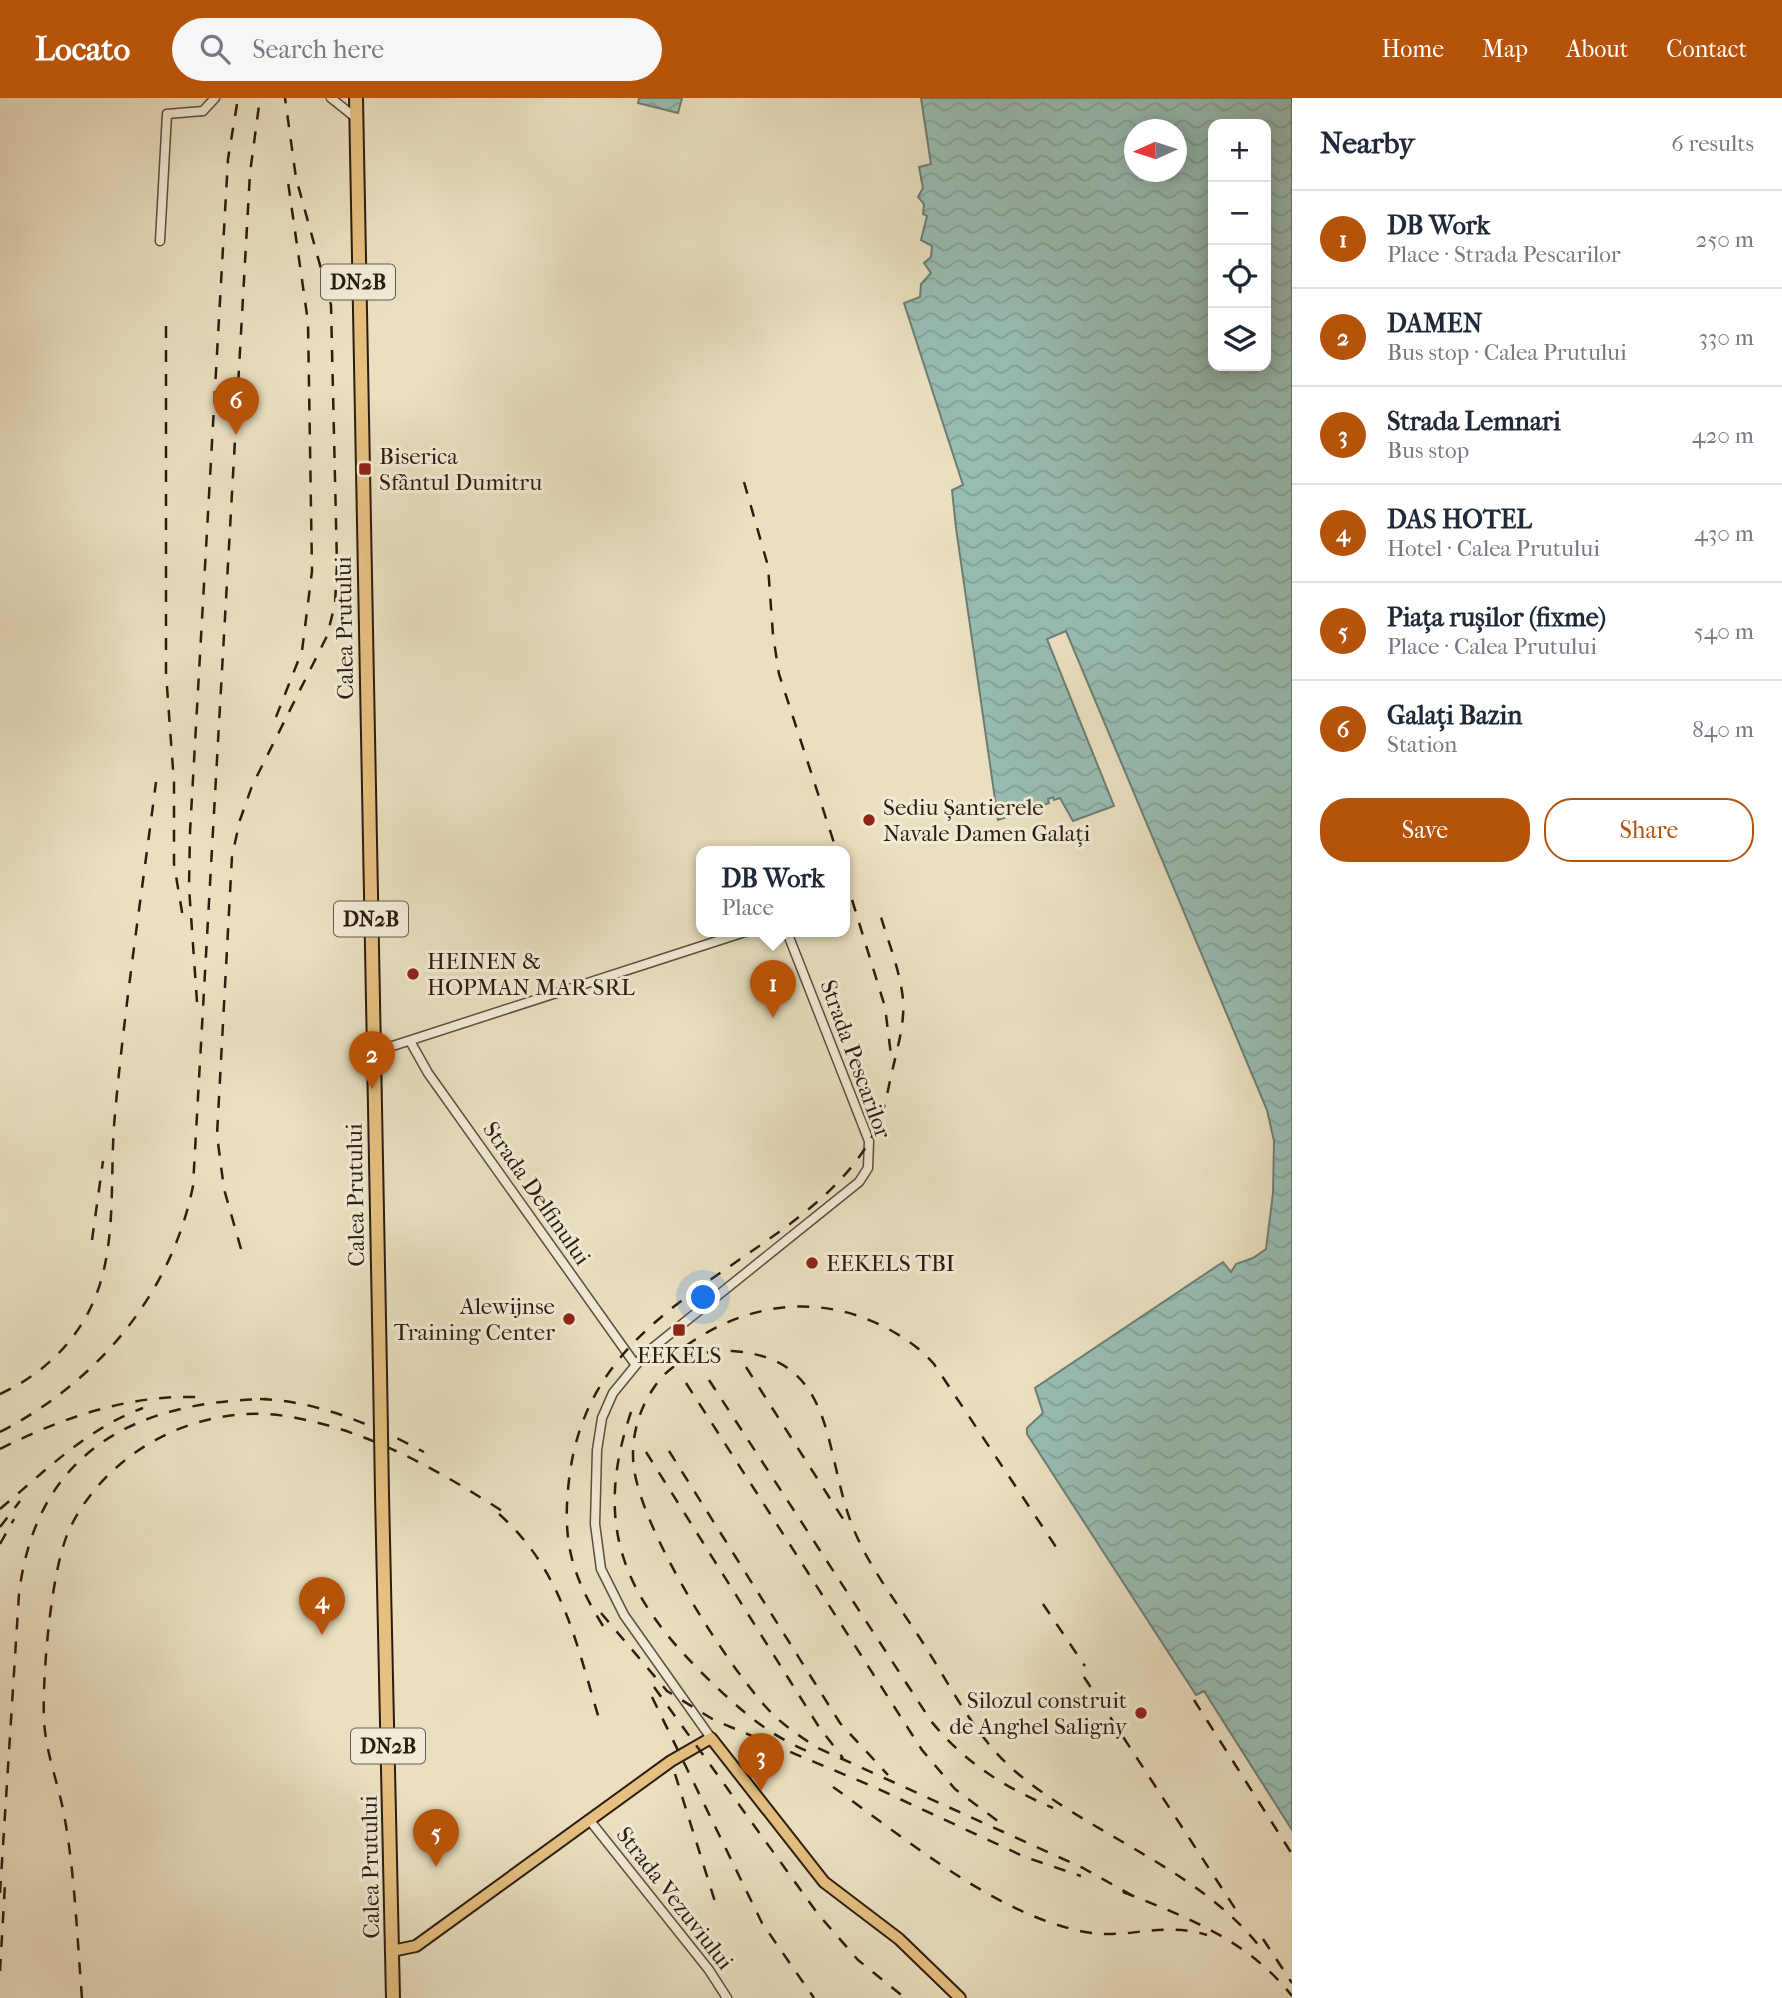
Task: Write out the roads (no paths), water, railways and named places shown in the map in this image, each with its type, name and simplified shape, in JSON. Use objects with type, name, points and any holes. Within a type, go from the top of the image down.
[{"type":"highway","name":"Calea Prutului","points":[[356,98],[393,1998]]},
{"type":"highway","points":[[356,118],[362,110],[365,98]]},
{"type":"main road","points":[[392,1951],[416,1946],[591,1822],[671,1760],[711,1738],[824,1882],[905,1944],[960,1998]]},
{"type":"street","points":[[160,241],[167,114],[203,111],[215,98]]},
{"type":"street","points":[[331,98],[356,118]]},
{"type":"street","points":[[374,1052],[730,937]]},
{"type":"street","name":"Strada Pescarilor","points":[[635,1364],[678,1325],[859,1182],[870,1161],[869,1142],[859,1112],[789,937]]},
{"type":"street","name":"Strada Delfinului","points":[[411,1041],[428,1073],[635,1364]]},
{"type":"street","points":[[635,1364],[606,1405],[599,1435],[595,1524],[598,1560],[609,1589],[624,1615],[711,1738]]},
{"type":"street","name":"Strada Vezuviului","points":[[591,1822],[709,1970],[727,1998]]},
{"type":"water","points":[[639,98],[682,98],[678,113],[638,103]]},
{"type":"water","points":[[921,98],[1292,98],[1292,1830],[1204,1691],[1196,1695],[1027,1434],[1027,1428],[1043,1413],[1035,1388],[1223,1262],[1231,1272],[1236,1264],[1253,1258],[1266,1249],[1273,1193],[1274,1141],[1267,1110],[1066,631],[1047,639],[1114,806],[1073,821],[1060,798],[1054,800],[1053,797],[1048,799],[1049,803],[998,820],[952,490],[963,485],[904,303],[920,297],[921,284],[931,273],[924,263],[931,257],[932,246],[921,240],[927,216],[923,214],[924,204],[918,197],[923,188],[919,167],[931,164]]},
{"type":"railway","points":[[197,1002],[189,887],[190,832],[228,159],[238,98]]},
{"type":"railway","points":[[0,1432],[35,1412],[68,1388],[98,1361],[125,1331],[148,1299],[167,1263],[182,1226],[193,1186],[250,173],[260,98]]},
{"type":"railway","points":[[241,1249],[224,1189],[217,1135],[232,856],[240,820],[252,786],[327,636],[335,604],[337,565],[331,305],[296,178],[285,98]]},
{"type":"railway","points":[[276,717],[302,651],[312,571],[308,322],[288,182]]},
{"type":"railway","points":[[166,326],[166,673],[174,783],[174,864],[183,918]]},
{"type":"railway","points":[[744,482],[768,566],[779,674],[835,846]]},
{"type":"railway","points":[[0,1394],[44,1367],[68,1343],[87,1314],[102,1276],[110,1231],[113,1137],[119,1072],[156,782]]},
{"type":"railway","points":[[850,893],[885,1007],[891,1055]]},
{"type":"railway","points":[[603,1626],[576,1573],[568,1539],[569,1480],[578,1435],[594,1396],[616,1362],[643,1333],[707,1282],[806,1211],[844,1176],[865,1148],[883,1111],[903,1018],[899,978],[881,917]]},
{"type":"railway","points":[[92,1240],[103,1161]]},
{"type":"railway","points":[[667,1361],[719,1326],[775,1308],[834,1310],[863,1318],[892,1331],[925,1354],[934,1364],[1062,1556]]},
{"type":"railway","points":[[1133,1896],[1083,1868],[818,1748],[790,1729],[765,1706],[727,1657],[687,1593],[652,1526],[641,1496],[633,1458],[637,1426],[649,1395],[670,1369],[699,1354],[732,1351],[767,1358],[792,1371],[809,1390],[821,1414],[844,1500],[861,1545],[966,1713],[989,1744],[1016,1772],[1046,1795],[1178,1875],[1209,1898],[1238,1922],[1263,1951]]},
{"type":"railway","points":[[746,1367],[845,1522]]},
{"type":"railway","points":[[709,1380],[931,1721],[958,1749],[986,1772],[1053,1808]]},
{"type":"railway","points":[[686,1383],[922,1750],[955,1789],[999,1822]]},
{"type":"railway","points":[[0,1449],[71,1418],[120,1404],[171,1397],[197,1397]]},
{"type":"railway","points":[[260,1399],[303,1404],[345,1416],[424,1452]]},
{"type":"railway","points":[[0,1893],[19,1594],[29,1545],[46,1504],[70,1470],[100,1444],[135,1424],[175,1410],[219,1402],[267,1399]]},
{"type":"railway","points":[[0,1509],[85,1439],[143,1408]]},
{"type":"railway","points":[[631,1412],[620,1452],[615,1490],[616,1524],[623,1556],[635,1586],[653,1616],[676,1645],[717,1688],[766,1729],[811,1753]]},
{"type":"railway","points":[[82,1998],[68,1837],[45,1733],[45,1678],[49,1623],[63,1546],[70,1528],[87,1500],[108,1476],[132,1455],[189,1425],[220,1417],[253,1414],[285,1416],[316,1422],[374,1441],[430,1468],[510,1516]]},
{"type":"railway","points":[[669,1451],[840,1723],[888,1775]]},
{"type":"railway","points":[[646,1452],[819,1727],[843,1758]]},
{"type":"railway","points":[[0,1527],[20,1501]]},
{"type":"railway","points":[[499,1514],[521,1536],[553,1584],[574,1636],[600,1722]]},
{"type":"railway","points":[[0,1544],[14,1519]]},
{"type":"railway","points":[[1043,1604],[1085,1666]]},
{"type":"railway","points":[[601,1613],[667,1691],[714,1720],[874,1787],[1025,1857],[1081,1876]]},
{"type":"railway","points":[[1084,1677],[1240,1916]]},
{"type":"railway","points":[[654,1687],[818,1914],[858,1960],[905,1998]]},
{"type":"railway","points":[[652,1697],[762,1923],[814,1998]]},
{"type":"railway","points":[[1194,1700],[1292,1854]]},
{"type":"railway","points":[[675,1774],[717,1908]]},
{"type":"railway","points":[[833,1787],[953,1873],[1018,1909],[1052,1923],[1100,1934],[1175,1930],[1207,1935]]},
{"type":"railway","points":[[0,1971],[5,1884]]},
{"type":"railway","points":[[1123,1892],[1193,1921],[1237,1946],[1275,1977],[1292,1996]]},
{"type":"railway","points":[[1263,1939],[1292,1983]]},
{"type":"place","name":"Galați Bazin","points":[[236,435]]},
{"type":"place","name":"Biserica Sfântul Dumitru","points":[[365,469]]},
{"type":"place","name":"Sediu Șantierele Navale Damen Galați","points":[[869,820]]},
{"type":"place","name":"HEINEN & HOPMAN MAR SRL","points":[[413,974]]},
{"type":"place","name":"DB Work","points":[[773,1018]]},
{"type":"place","name":"DAMEN","points":[[372,1089]]},
{"type":"place","name":"EEKELS TBI","points":[[812,1263]]},
{"type":"place","name":"Alewijnse Training Center","points":[[569,1319]]},
{"type":"place","name":"EEKELS","points":[[679,1330]]},
{"type":"place","name":"DAS HOTEL","points":[[322,1635]]},
{"type":"place","name":"Silozul construit de Anghel Saligny","points":[[1141,1713]]},
{"type":"place","name":"Strada Lemnari","points":[[761,1791]]},
{"type":"place","name":"Piața rușilor (fixme)","points":[[436,1867]]}]
